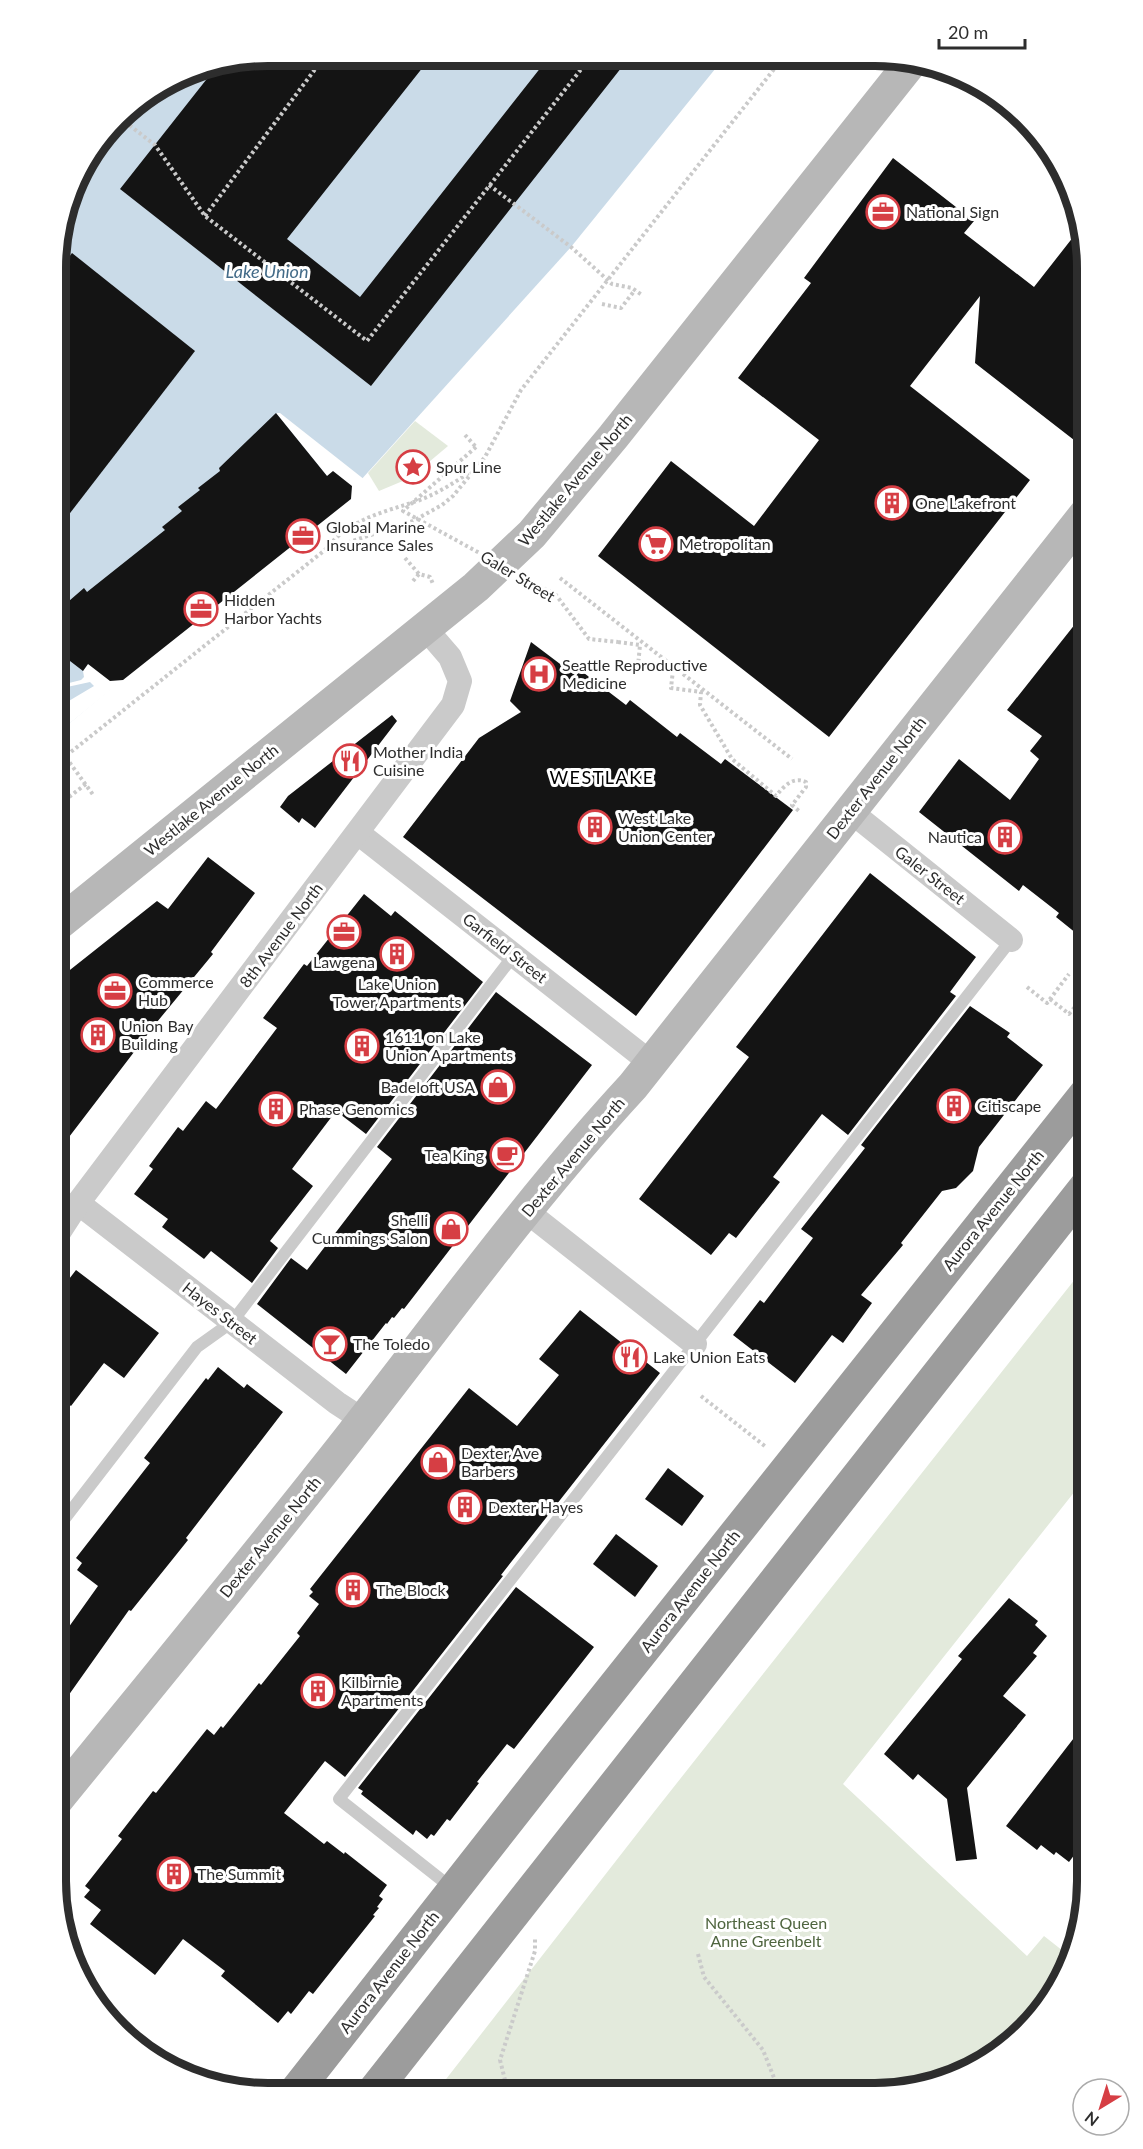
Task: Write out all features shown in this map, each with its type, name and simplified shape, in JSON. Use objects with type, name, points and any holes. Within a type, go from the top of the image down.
[{"type":"highway","name":"Aurora Avenue North","points":[[302,2083],[1077,1105]]},
{"type":"highway","points":[[380,2083],[1077,1198]]},
{"type":"main road","name":"Westlake Avenue North","points":[[66,918],[425,628],[476,586],[532,534],[613,437],[906,69]]},
{"type":"main road","name":"Dexter Avenue North","points":[[66,1789],[363,1420],[526,1211],[651,1063],[1077,526]]},
{"type":"street","name":"8th Avenue North","points":[[66,1222],[453,705],[460,681],[450,657],[425,628]]},
{"type":"street","name":"Galer Street","points":[[850,811],[1011,940]]},
{"type":"street","name":"Garfield Street","points":[[358,833],[651,1063]]},
{"type":"street","name":"Hayes Street","points":[[78,1203],[337,1403],[363,1420]]},
{"type":"street","points":[[526,1211],[695,1344]]},
{"type":"lane","points":[[454,1889],[339,1799],[1011,940]]},
{"type":"lane","points":[[66,1517],[197,1347],[232,1322],[514,955]]},
{"type":"path","points":[[205,216],[318,66]]},
{"type":"path","points":[[127,123],[155,145],[205,216],[367,341],[583,66]]},
{"type":"path","points":[[326,550],[400,526],[430,513],[453,496],[485,457],[521,390],[776,66]]},
{"type":"path","points":[[489,185],[571,248],[612,284],[632,288],[642,295]]},
{"type":"path","points":[[603,304],[621,308],[635,290]]},
{"type":"path","name":"Galer Street","points":[[465,435],[476,447],[403,511],[556,596],[589,639],[640,645],[638,666],[673,670],[670,688],[701,692],[700,705],[732,759],[776,796],[784,785],[793,781],[806,782],[806,787],[792,805],[800,812]]},
{"type":"path","points":[[66,755],[326,550],[349,527],[370,515],[421,499],[451,485],[475,468]]},
{"type":"path","points":[[405,558],[418,574],[430,577]]},
{"type":"path","points":[[413,581],[418,574]]},
{"type":"path","points":[[560,578],[792,759]]},
{"type":"path","points":[[66,757],[94,796]]},
{"type":"path","points":[[66,793],[69,797],[87,784]]},
{"type":"path","points":[[1048,1001],[1069,974]]},
{"type":"path","points":[[1028,987],[1069,1014],[1077,1005]]},
{"type":"path","points":[[701,1396],[769,1449]]},
{"type":"path","points":[[506,2083],[500,2060],[535,1951],[535,1938]]},
{"type":"path","points":[[698,1954],[704,1977],[763,2050],[776,2083]]},
{"type":"green space","points":[[415,421],[448,446],[410,478],[379,491],[368,473]]},
{"type":"green space","name":"Northeast Queen Anne Greenbelt","points":[[1077,1277],[1077,1489],[843,1784],[1027,1956],[1044,1936],[1064,1952],[1050,1982],[1035,2004],[1018,2024],[976,2056],[940,2072],[901,2081],[875,2083],[443,2083]]},
{"type":"water","name":"Lake Union","points":[[255,66],[718,66],[571,247],[360,481],[66,726],[66,268],[68,242],[81,191],[93,167],[125,125],[156,100],[191,81],[216,73]]},
{"type":"pier","points":[[276,413],[280,413],[365,480],[351,493],[334,472],[327,476]]},
{"type":"pier","points":[[88,664],[123,680],[66,726],[66,703],[94,686],[90,682],[66,687],[66,684],[81,680],[84,677],[83,671]]},
{"type":"building","points":[[255,66],[424,66],[287,239],[360,297],[542,66],[623,66],[371,386],[120,189],[210,75]]},
{"type":"building","name":"One Lakefront","points":[[893,158],[974,221],[964,233],[1034,287],[1074,236],[1075,242],[1077,436],[1074,440],[975,363],[980,296],[910,386],[1030,480],[829,737],[598,556],[671,461],[754,526],[819,440],[738,378],[811,283],[804,278]]},
{"type":"building","points":[[72,253],[195,351],[66,518],[66,268],[67,260]]},
{"type":"building","points":[[276,413],[327,476],[333,471],[352,486],[351,499],[123,680],[110,681],[88,664],[83,671],[66,658],[66,599],[69,601],[84,588],[87,592],[165,530],[162,527],[182,511],[178,507],[220,471],[219,468]]},
{"type":"building","points":[[1077,622],[1077,934],[1056,917],[1059,913],[1023,885],[1019,891],[919,812],[959,759],[1010,800],[1039,759],[1030,751],[1042,736],[1007,710]]},
{"type":"building","name":"West Lake Union Center","points":[[531,642],[576,676],[580,670],[626,705],[630,700],[677,737],[680,733],[721,764],[725,759],[793,810],[636,1016],[403,837],[479,738],[521,712],[510,701]]},
{"type":"building","name":"Mother India Cuisine","points":[[392,715],[397,721],[315,828],[302,818],[299,823],[280,807],[288,796]]},
{"type":"building","name":"Union Bay Building","points":[[208,857],[255,893],[211,952],[213,954],[157,1022],[66,1141],[66,973],[157,901],[168,909]]},
{"type":"building","points":[[870,873],[976,957],[950,992],[956,996],[848,1135],[822,1114],[773,1177],[780,1182],[736,1238],[729,1233],[711,1255],[639,1199],[749,1057],[736,1047]]},
{"type":"building","points":[[364,894],[391,916],[395,911],[483,982],[366,1134],[336,1111],[292,1169],[313,1186],[270,1241],[278,1248],[252,1283],[211,1251],[204,1259],[162,1227],[168,1219],[134,1194],[153,1169],[149,1166],[178,1127],[183,1131],[206,1101],[216,1109],[277,1028],[263,1018],[304,964],[307,966]]},
{"type":"building","points":[[496,992],[592,1065],[404,1309],[402,1308],[394,1318],[392,1317],[386,1323],[346,1374],[257,1304],[291,1258],[307,1270],[392,1159],[377,1147]]},
{"type":"building","name":"Citiscape","points":[[970,1006],[1010,1033],[1007,1037],[1043,1065],[979,1147],[973,1171],[956,1188],[942,1191],[901,1243],[903,1245],[861,1295],[872,1303],[843,1343],[832,1335],[795,1383],[733,1335],[760,1300],[764,1303],[813,1238],[801,1229],[865,1148],[861,1145]]},
{"type":"building","points":[[76,1270],[159,1333],[124,1378],[104,1363],[71,1406],[66,1402],[66,1283]]},
{"type":"building","points":[[580,1310],[660,1373],[345,1777],[325,1761],[284,1813],[324,1844],[327,1841],[344,1854],[345,1852],[387,1885],[379,1896],[383,1899],[373,1915],[375,1916],[313,1994],[309,1991],[291,2014],[288,2011],[278,2023],[221,1976],[225,1971],[183,1939],[155,1975],[90,1924],[101,1910],[84,1897],[90,1890],[85,1886],[122,1839],[118,1836],[153,1791],[156,1793],[207,1729],[214,1735],[221,1726],[223,1728],[300,1636],[297,1633],[319,1604],[309,1596],[313,1592],[310,1589],[469,1388],[517,1426],[559,1375],[539,1359]]},
{"type":"building","points":[[218,1367],[244,1388],[247,1384],[283,1412],[186,1538],[188,1540],[131,1611],[129,1610],[66,1699],[66,1631],[98,1586],[77,1570],[82,1563],[76,1558],[150,1463],[144,1458],[206,1378],[208,1380]]},
{"type":"building","points":[[668,1468],[704,1496],[682,1526],[645,1499]]},
{"type":"building","points":[[616,1534],[658,1566],[635,1597],[593,1564]]},
{"type":"building","points":[[516,1587],[594,1647],[514,1749],[507,1744],[450,1821],[447,1819],[434,1836],[431,1834],[427,1839],[416,1830],[413,1835],[361,1794],[363,1791],[358,1788]]},
{"type":"building","points":[[1009,1598],[1038,1621],[1035,1625],[1047,1636],[1033,1653],[1037,1656],[1003,1696],[1026,1715],[967,1788],[977,1859],[956,1861],[947,1799],[918,1774],[913,1780],[884,1754],[962,1659],[958,1656]]},
{"type":"building","points":[[1077,1734],[1077,1851],[1069,1862],[1056,1852],[1054,1855],[1041,1845],[1037,1850],[1006,1826]]},
{"type":"place","name":"National Sign","points":[[883,212]]},
{"type":"place","name":"Spur Line","points":[[413,467]]},
{"type":"place","name":"One Lakefront","points":[[892,503]]},
{"type":"place","name":"Global Marine Insurance Sales","points":[[303,536]]},
{"type":"place","name":"Metropolitan","points":[[656,544]]},
{"type":"place","name":"Hidden Harbor Yachts","points":[[201,609]]},
{"type":"place","name":"Seattle Reproductive Medicine","points":[[539,674]]},
{"type":"place","name":"Mother India Cuisine","points":[[350,761]]},
{"type":"place","name":"West Lake Union Center","points":[[595,827]]},
{"type":"place","name":"Nautica","points":[[1005,837]]},
{"type":"place","name":"Lawgena","points":[[344,932]]},
{"type":"place","name":"Lake Union Tower Apartments","points":[[397,954]]},
{"type":"place","name":"Commerce Hub","points":[[115,991]]},
{"type":"place","name":"Union Bay Building","points":[[98,1035]]},
{"type":"place","name":"1611 on Lake Union Apartments","points":[[362,1046]]},
{"type":"place","name":"Badeloft USA","points":[[498,1087]]},
{"type":"place","name":"Citiscape","points":[[954,1106]]},
{"type":"place","name":"Phase Genomics","points":[[276,1109]]},
{"type":"place","name":"Tea King","points":[[507,1155]]},
{"type":"place","name":"Shelli Cummings Salon","points":[[451,1229]]},
{"type":"place","name":"The Toledo","points":[[330,1344]]},
{"type":"place","name":"Lake Union Eats","points":[[630,1357]]},
{"type":"place","name":"Dexter Ave Barbers","points":[[438,1462]]},
{"type":"place","name":"Dexter Hayes","points":[[465,1507]]},
{"type":"place","name":"The Block","points":[[353,1590]]},
{"type":"place","name":"Kilbirnie Apartments","points":[[318,1691]]},
{"type":"place","name":"The Summit","points":[[174,1874]]},
{"type":"district","name":"WESTLAKE","points":[[602,778]]}]
